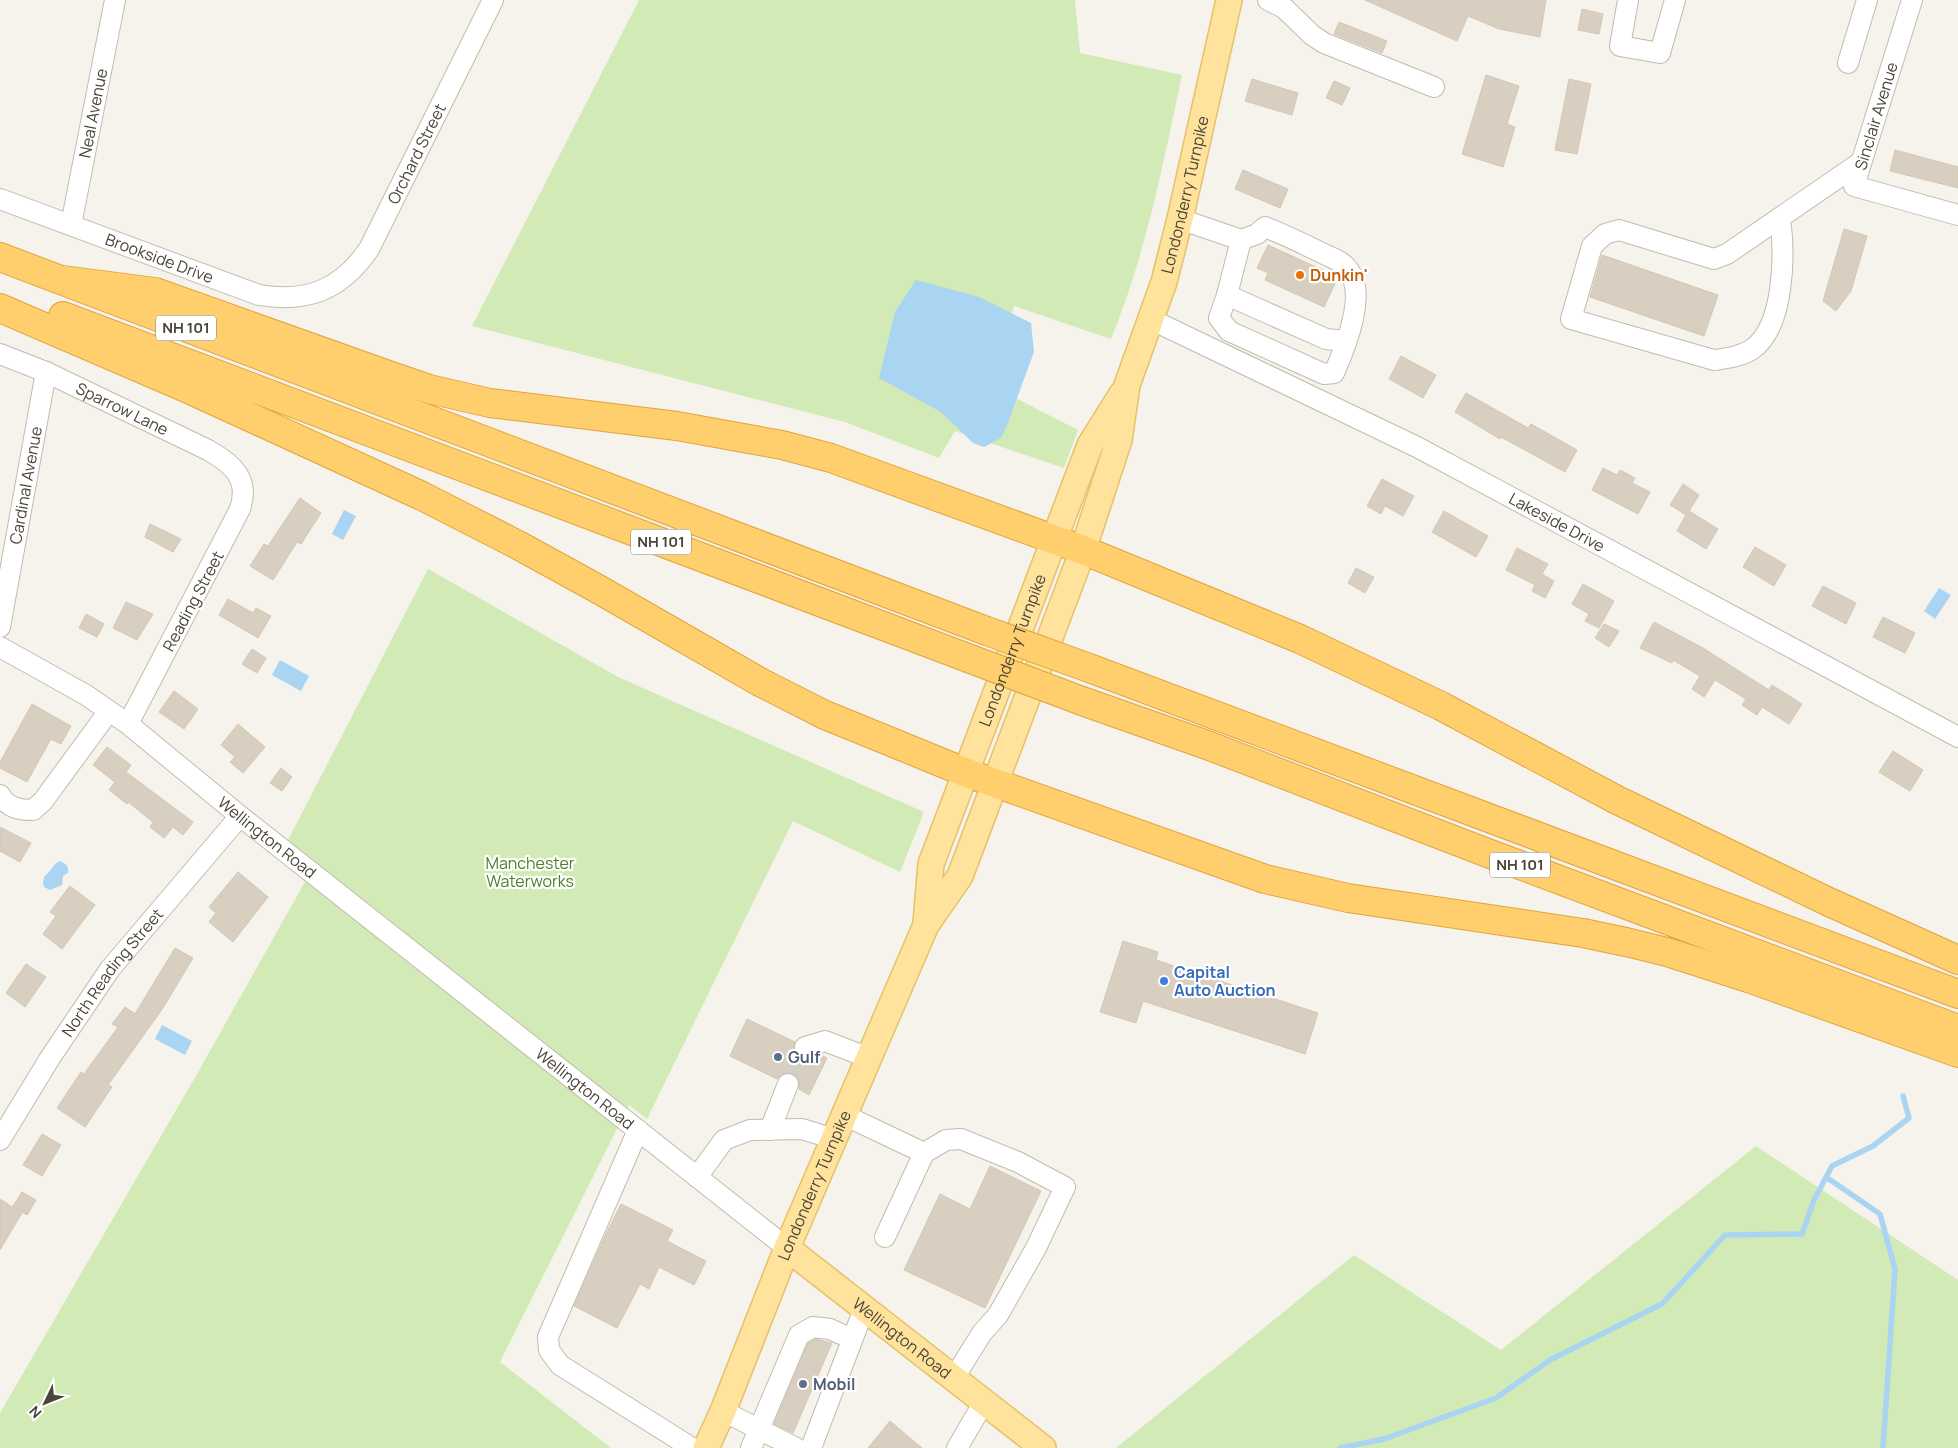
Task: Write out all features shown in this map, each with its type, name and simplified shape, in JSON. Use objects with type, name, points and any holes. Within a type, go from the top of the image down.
[{"type":"highway","name":"NH 101","points":[[0,257],[984,630],[1958,994]]},
{"type":"highway","points":[[62,280],[155,292],[429,389],[463,397],[518,408],[722,433],[782,445],[831,458],[1083,550],[1300,639],[1441,706],[1542,762],[1633,808],[1829,902],[1958,960]]},
{"type":"highway","name":"NH 101","points":[[0,292],[1082,701],[1216,749],[1476,849],[1958,1029]]},
{"type":"highway","points":[[0,308],[193,391],[422,496],[598,589],[760,682],[825,716],[966,773],[1172,848],[1265,879],[1348,898],[1583,933],[1668,952],[1751,979],[1958,1053]]},
{"type":"main road","name":"Londonderry Turnpike","points":[[706,1448],[723,1411],[787,1248],[926,926],[960,876],[1083,550],[1119,440],[1127,385],[1164,282],[1229,0]]},
{"type":"main road","name":"Londonderry Turnpike","points":[[926,926],[931,864],[1090,445],[1127,385]]},
{"type":"main road","name":"Wellington Road","points":[[787,1248],[1043,1448]]},
{"type":"street","name":"Neal Avenue","points":[[71,226],[115,0]]},
{"type":"street","name":"Orchard Street","points":[[322,291],[349,274],[369,249],[493,0]]},
{"type":"street","points":[[1268,0],[1284,8],[1312,35],[1324,43],[1434,87]]},
{"type":"street","points":[[1628,0],[1620,46],[1660,53],[1675,0]]},
{"type":"street","points":[[1848,63],[1867,0]]},
{"type":"street","name":"Sinclair Avenue","points":[[1912,0],[1854,186],[1958,215]]},
{"type":"street","points":[[1780,218],[1783,259],[1776,310],[1765,335],[1752,349],[1736,357],[1714,360],[1571,319],[1592,246],[1606,234],[1619,230],[1714,259],[1727,254],[1861,162]]},
{"type":"street","name":"Brookside Drive","points":[[0,199],[259,295],[291,298],[322,291]]},
{"type":"street","points":[[1180,219],[1254,234],[1334,269],[1344,281],[1342,341],[1334,373],[1324,374],[1230,331],[1219,318],[1254,234]]},
{"type":"street","points":[[1227,296],[1326,339],[1342,341]]},
{"type":"street","name":"Lakeside Drive","points":[[1150,319],[1425,452],[1958,737]]},
{"type":"street","name":"Sparrow Lane","points":[[0,354],[46,372],[208,450],[233,466],[238,474]]},
{"type":"street","name":"Cardinal Avenue","points":[[0,627],[46,372]]},
{"type":"street","name":"Reading Street","points":[[128,724],[240,510],[244,491],[238,474]]},
{"type":"street","name":"Wellington Road","points":[[0,646],[86,695],[128,724],[240,816],[787,1248]]},
{"type":"street","points":[[0,795],[13,808],[33,810],[44,801],[109,711]]},
{"type":"street","name":"North Reading Street","points":[[0,1140],[50,1058],[110,969],[240,816]]},
{"type":"street","points":[[805,1047],[825,1041],[869,1058]]},
{"type":"street","points":[[770,1130],[788,1084]]},
{"type":"street","points":[[844,1116],[924,1153]]},
{"type":"street","points":[[697,1177],[724,1140],[750,1130],[802,1129],[834,1139]]},
{"type":"street","points":[[638,1130],[548,1337],[549,1350],[560,1365],[692,1448]]},
{"type":"street","points":[[885,1237],[924,1153],[946,1140],[961,1139],[1018,1162],[1065,1187],[1036,1248],[998,1315],[982,1333],[954,1378]]},
{"type":"street","points":[[811,1448],[864,1309]]},
{"type":"street","points":[[755,1439],[800,1335],[812,1327],[830,1329],[852,1339]]},
{"type":"street","points":[[958,1448],[984,1402]]},
{"type":"street","points":[[723,1411],[755,1439],[796,1448]]},
{"type":"green space","points":[[639,0],[1075,0],[1080,53],[1182,75],[1144,242],[1111,339],[1014,306],[992,386],[1078,430],[1064,468],[955,431],[939,458],[845,422],[472,326]]},
{"type":"green space","name":"Manchester Waterworks","points":[[428,569],[618,677],[924,812],[900,872],[793,821],[647,1119],[629,1105],[500,1362],[611,1448],[0,1448],[0,1413],[197,1074],[315,864],[287,842]]},
{"type":"green space","points":[[1756,1146],[1958,1280],[1958,1448],[1116,1448],[1354,1255],[1501,1350]]},
{"type":"water","points":[[916,280],[979,297],[1031,323],[1034,352],[1007,425],[1001,438],[984,447],[973,443],[941,412],[879,378],[895,312]]},
{"type":"water","points":[[344,510],[356,516],[343,540],[332,534]]},
{"type":"water","points":[[1939,588],[1951,595],[1935,619],[1924,611]]},
{"type":"water","points":[[280,660],[309,676],[301,691],[272,675]]},
{"type":"water","points":[[59,861],[66,865],[68,873],[63,876],[62,885],[50,890],[44,887],[44,877]]},
{"type":"water","points":[[162,1025],[192,1041],[185,1055],[155,1039]]},
{"type":"building","points":[[1365,0],[1546,0],[1540,37],[1499,29],[1468,16],[1457,41]]},
{"type":"building","points":[[1582,9],[1603,14],[1599,34],[1578,30]]},
{"type":"building","points":[[1339,22],[1387,41],[1382,53],[1334,34]]},
{"type":"building","points":[[1486,75],[1519,86],[1507,124],[1515,127],[1503,167],[1462,154]]},
{"type":"building","points":[[1252,79],[1298,93],[1292,115],[1245,101]]},
{"type":"building","points":[[1569,79],[1591,84],[1577,154],[1555,150]]},
{"type":"building","points":[[1334,81],[1350,88],[1342,105],[1326,98]]},
{"type":"building","points":[[1895,150],[1958,167],[1958,188],[1890,171]]},
{"type":"building","points":[[1243,170],[1288,189],[1280,208],[1235,189]]},
{"type":"building","points":[[1844,229],[1867,236],[1851,291],[1836,311],[1823,301]]},
{"type":"building","name":"Dunkin'","points":[[1268,245],[1338,277],[1324,307],[1265,280],[1268,273],[1257,268]]},
{"type":"building","points":[[1602,255],[1718,295],[1704,336],[1590,297]]},
{"type":"building","points":[[1401,356],[1436,375],[1423,398],[1389,379]]},
{"type":"building","points":[[1466,393],[1528,428],[1531,424],[1577,450],[1565,472],[1501,437],[1500,439],[1455,412]]},
{"type":"building","points":[[1603,468],[1617,475],[1620,470],[1635,478],[1632,483],[1650,492],[1638,514],[1592,490]]},
{"type":"building","points":[[1382,479],[1414,496],[1403,516],[1385,506],[1381,514],[1367,506]]},
{"type":"building","points":[[1683,484],[1699,495],[1689,511],[1718,529],[1706,549],[1677,531],[1686,515],[1670,505]]},
{"type":"building","points":[[300,498],[321,513],[301,544],[297,542],[273,580],[250,566],[264,544],[268,546]]},
{"type":"building","points":[[1444,511],[1488,536],[1476,557],[1432,532]]},
{"type":"building","points":[[150,524],[181,539],[173,552],[145,537]]},
{"type":"building","points":[[1755,547],[1786,565],[1774,586],[1743,567]]},
{"type":"building","points":[[1517,548],[1548,564],[1542,574],[1554,581],[1545,598],[1532,591],[1535,585],[1506,570]]},
{"type":"building","points":[[1356,568],[1374,577],[1365,593],[1348,583]]},
{"type":"building","points":[[1583,584],[1614,601],[1599,628],[1585,621],[1589,614],[1572,604]]},
{"type":"building","points":[[1823,586],[1856,603],[1846,624],[1812,606]]},
{"type":"building","points":[[228,599],[253,613],[256,608],[271,616],[258,638],[219,615]]},
{"type":"building","points":[[126,602],[153,614],[137,640],[113,628]]},
{"type":"building","points":[[86,614],[104,624],[97,637],[79,628]]},
{"type":"building","points":[[1883,617],[1915,633],[1905,653],[1873,637]]},
{"type":"building","points":[[1654,622],[1703,648],[1769,690],[1772,685],[1802,704],[1789,724],[1762,707],[1757,715],[1742,705],[1746,699],[1715,680],[1704,697],[1692,689],[1700,676],[1673,660],[1672,663],[1640,648]]},
{"type":"building","points":[[1604,624],[1619,631],[1609,647],[1595,638]]},
{"type":"building","points":[[252,649],[266,658],[257,673],[242,664]]},
{"type":"building","points":[[174,691],[198,709],[184,729],[159,712]]},
{"type":"building","points":[[32,704],[71,726],[61,744],[51,739],[27,782],[0,768],[0,762]]},
{"type":"building","points":[[238,724],[265,747],[243,773],[230,762],[235,757],[221,745]]},
{"type":"building","points":[[107,747],[131,765],[126,772],[193,822],[183,835],[173,827],[164,838],[150,827],[153,822],[109,790],[115,782],[93,765]]},
{"type":"building","points":[[1893,751],[1923,770],[1910,791],[1879,772]]},
{"type":"building","points":[[281,768],[292,777],[282,791],[270,783]]},
{"type":"building","points":[[0,827],[31,843],[20,862],[0,851]]},
{"type":"building","points":[[238,872],[268,897],[233,942],[209,922],[216,913],[209,907]]},
{"type":"building","points":[[70,886],[95,905],[62,949],[43,934],[56,916],[50,912]]},
{"type":"building","name":"Capital Auto Auction","points":[[1123,941],[1158,952],[1156,960],[1318,1013],[1305,1054],[1143,1001],[1136,1023],[1100,1012]]},
{"type":"building","points":[[175,948],[193,958],[163,1008],[108,1085],[112,1087],[85,1127],[57,1108],[81,1072],[84,1074],[118,1027],[112,1024],[125,1007],[135,1014]]},
{"type":"building","points":[[26,964],[46,977],[25,1007],[6,993]]},
{"type":"building","name":"Gulf","points":[[747,1019],[795,1042],[794,1051],[802,1058],[821,1055],[827,1058],[809,1095],[799,1089],[800,1082],[793,1073],[786,1072],[777,1079],[730,1056]]},
{"type":"building","points":[[42,1134],[61,1145],[42,1176],[23,1165]]},
{"type":"building","points":[[990,1166],[1041,1191],[985,1308],[904,1270],[940,1194],[970,1209]]},
{"type":"building","points":[[22,1192],[36,1200],[27,1215],[13,1206]]},
{"type":"building","points":[[0,1199],[22,1213],[0,1250]]},
{"type":"building","points":[[621,1204],[673,1230],[667,1241],[706,1261],[694,1285],[659,1267],[649,1289],[640,1284],[617,1328],[574,1306]]},
{"type":"building","name":"Mobil","points":[[816,1339],[832,1343],[793,1433],[774,1424],[808,1343]]},
{"type":"building","points":[[890,1421],[922,1448],[868,1448]]},
{"type":"waterway","points":[[1340,1448],[1384,1439],[1496,1398],[1550,1360],[1662,1304],[1725,1235],[1802,1234],[1814,1200],[1832,1166],[1873,1146],[1909,1118],[1903,1096]]},
{"type":"waterway","points":[[1826,1177],[1880,1214],[1895,1269],[1883,1448]]},
{"type":"tunnel","points":[[788,1084],[805,1047]]},
{"type":"place","name":"Dunkin'","points":[[1300,275]]},
{"type":"place","name":"Capital Auto Auction","points":[[1164,981]]},
{"type":"place","name":"Gulf","points":[[778,1057]]},
{"type":"place","name":"Mobil","points":[[803,1384]]}]
